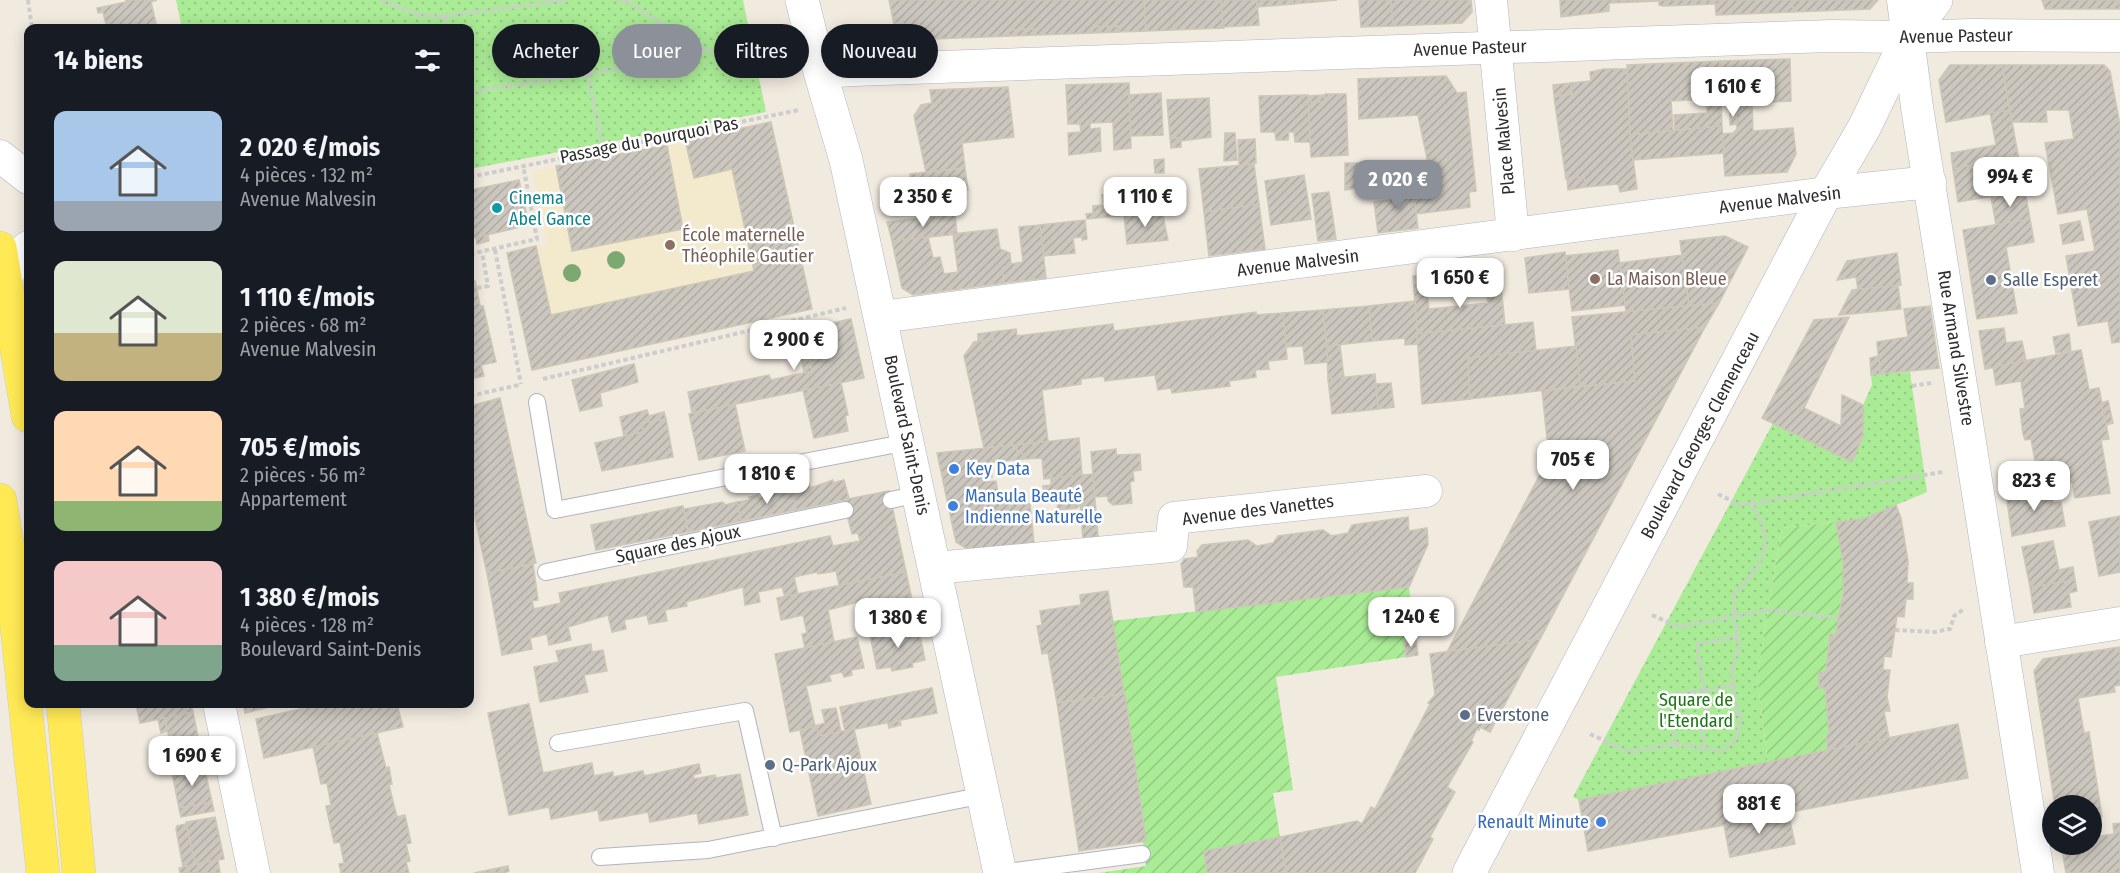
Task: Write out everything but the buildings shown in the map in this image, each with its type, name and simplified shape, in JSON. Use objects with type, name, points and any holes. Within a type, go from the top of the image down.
[{"type":"main road","name":"Boulevard Saint-Denis","points":[[802,0],[810,38],[846,160],[908,442],[905,497],[935,568],[1000,873]]},
{"type":"main road","name":"Boulevard Georges Clemenceau","points":[[1469,873],[1826,193],[1864,128],[1908,37],[1936,0]]},
{"type":"main road","points":[[2,264],[24,393]]},
{"type":"main road","points":[[0,500],[10,562],[24,694]]},
{"type":"main road","points":[[25,708],[43,873]]},
{"type":"main road","points":[[63,708],[79,873]]},
{"type":"street","name":"Place Malvesin","points":[[1491,0],[1513,235]]},
{"type":"street","name":"Rue Armand Silvestre","points":[[1903,0],[1917,107],[2038,873]]},
{"type":"street","name":"Avenue Pasteur","points":[[820,72],[1831,36],[2120,36]]},
{"type":"street","points":[[0,156],[24,175]]},
{"type":"street","name":"Avenue Malvesin","points":[[879,309],[1513,235],[1826,193],[1930,182]]},
{"type":"street","points":[[2,264],[24,251]]},
{"type":"street","name":"Avenue des Vanettes","points":[[935,568],[1171,546],[1174,518],[1426,491]]},
{"type":"street","points":[[2001,642],[2120,623]]},
{"type":"street","points":[[220,708],[254,873]]},
{"type":"lane","points":[[537,402],[555,510],[908,442]]},
{"type":"lane","name":"Square des Ajoux","points":[[546,572],[845,510]]},
{"type":"lane","points":[[558,743],[745,711],[774,838]]},
{"type":"lane","points":[[600,857],[708,850],[984,795]]},
{"type":"lane","points":[[1000,873],[1142,854]]},
{"type":"path","points":[[28,0],[31,24]]},
{"type":"path","points":[[381,0],[418,15],[445,16],[568,0]]},
{"type":"path","points":[[617,0],[626,1],[707,51]]},
{"type":"path","points":[[445,16],[446,24]]},
{"type":"path","points":[[600,72],[707,51],[752,48],[810,38]]},
{"type":"path","points":[[474,91],[562,78]]},
{"type":"path","points":[[589,78],[603,149]]},
{"type":"path","name":"Passage du Pourquoi Pas","points":[[474,176],[829,104]]},
{"type":"path","points":[[474,253],[537,239],[523,165]]},
{"type":"path","points":[[495,249],[521,384]]},
{"type":"path","points":[[477,288],[488,286],[482,252]]},
{"type":"path","points":[[542,379],[879,309]]},
{"type":"path","points":[[474,395],[531,382]]},
{"type":"path","points":[[1912,386],[1932,383]]},
{"type":"path","points":[[1718,494],[1740,505],[1945,472]]},
{"type":"path","points":[[1590,734],[1629,752],[1675,744],[1721,751],[1734,741],[1740,727],[1732,669],[1739,649],[1734,594],[1750,576],[1762,556],[1764,537],[1763,527],[1751,502]]},
{"type":"path","points":[[1895,630],[1935,632],[1950,629],[1954,615],[1965,609]]},
{"type":"path","points":[[1652,615],[1678,627],[1767,610],[1838,618]]},
{"type":"path","points":[[1708,719],[1697,644],[1737,637]]},
{"type":"path","points":[[1680,724],[1677,694],[1733,686]]},
{"type":"path","points":[[1675,744],[1673,725],[1739,713]]},
{"type":"path","points":[[1700,720],[1705,750]]},
{"type":"shaded area","name":"École maternelle Théophile Gautier","points":[[771,122],[812,309],[532,370],[507,253],[547,244],[533,171]]},
{"type":"green space","points":[[176,0],[743,0],[748,24],[714,24],[714,78],[759,78],[766,112],[474,168],[474,24],[181,24]]},
{"type":"green space","name":"Square de l'Etendard","points":[[1910,372],[1927,492],[1863,519],[1782,528],[1757,676],[1768,763],[1579,800],[1573,797],[1773,423],[1851,461],[1863,436],[1863,405],[1872,385],[1871,375]]},
{"type":"green space","points":[[1836,522],[1844,583],[1836,634],[1830,634],[1826,672],[1819,672],[1819,688],[1825,688],[1829,733],[1826,738],[1828,750],[1768,763],[1757,676],[1782,528]]},
{"type":"green space","points":[[1409,587],[1416,640],[1404,642],[1406,657],[1276,677],[1293,790],[1273,793],[1280,837],[1204,851],[1207,873],[1099,873],[1146,866],[1143,842],[1146,841],[1112,621]]},
{"type":"place","name":"Cinema Abel Gance","points":[[497,208]]},
{"type":"place","name":"École maternelle Théophile Gautier","points":[[670,245]]},
{"type":"place","name":"La Maison Bleue","points":[[1595,279]]},
{"type":"place","name":"Salle Esperet","points":[[1991,280]]},
{"type":"place","name":"Key Data","points":[[954,469]]},
{"type":"place","name":"Mansula Beauté Indienne Naturelle","points":[[953,506]]},
{"type":"place","name":"Everstone","points":[[1465,715]]},
{"type":"place","name":"Q-Park Ajoux","points":[[770,765]]},
{"type":"place","name":"Renault Minute","points":[[1601,822]]}]
